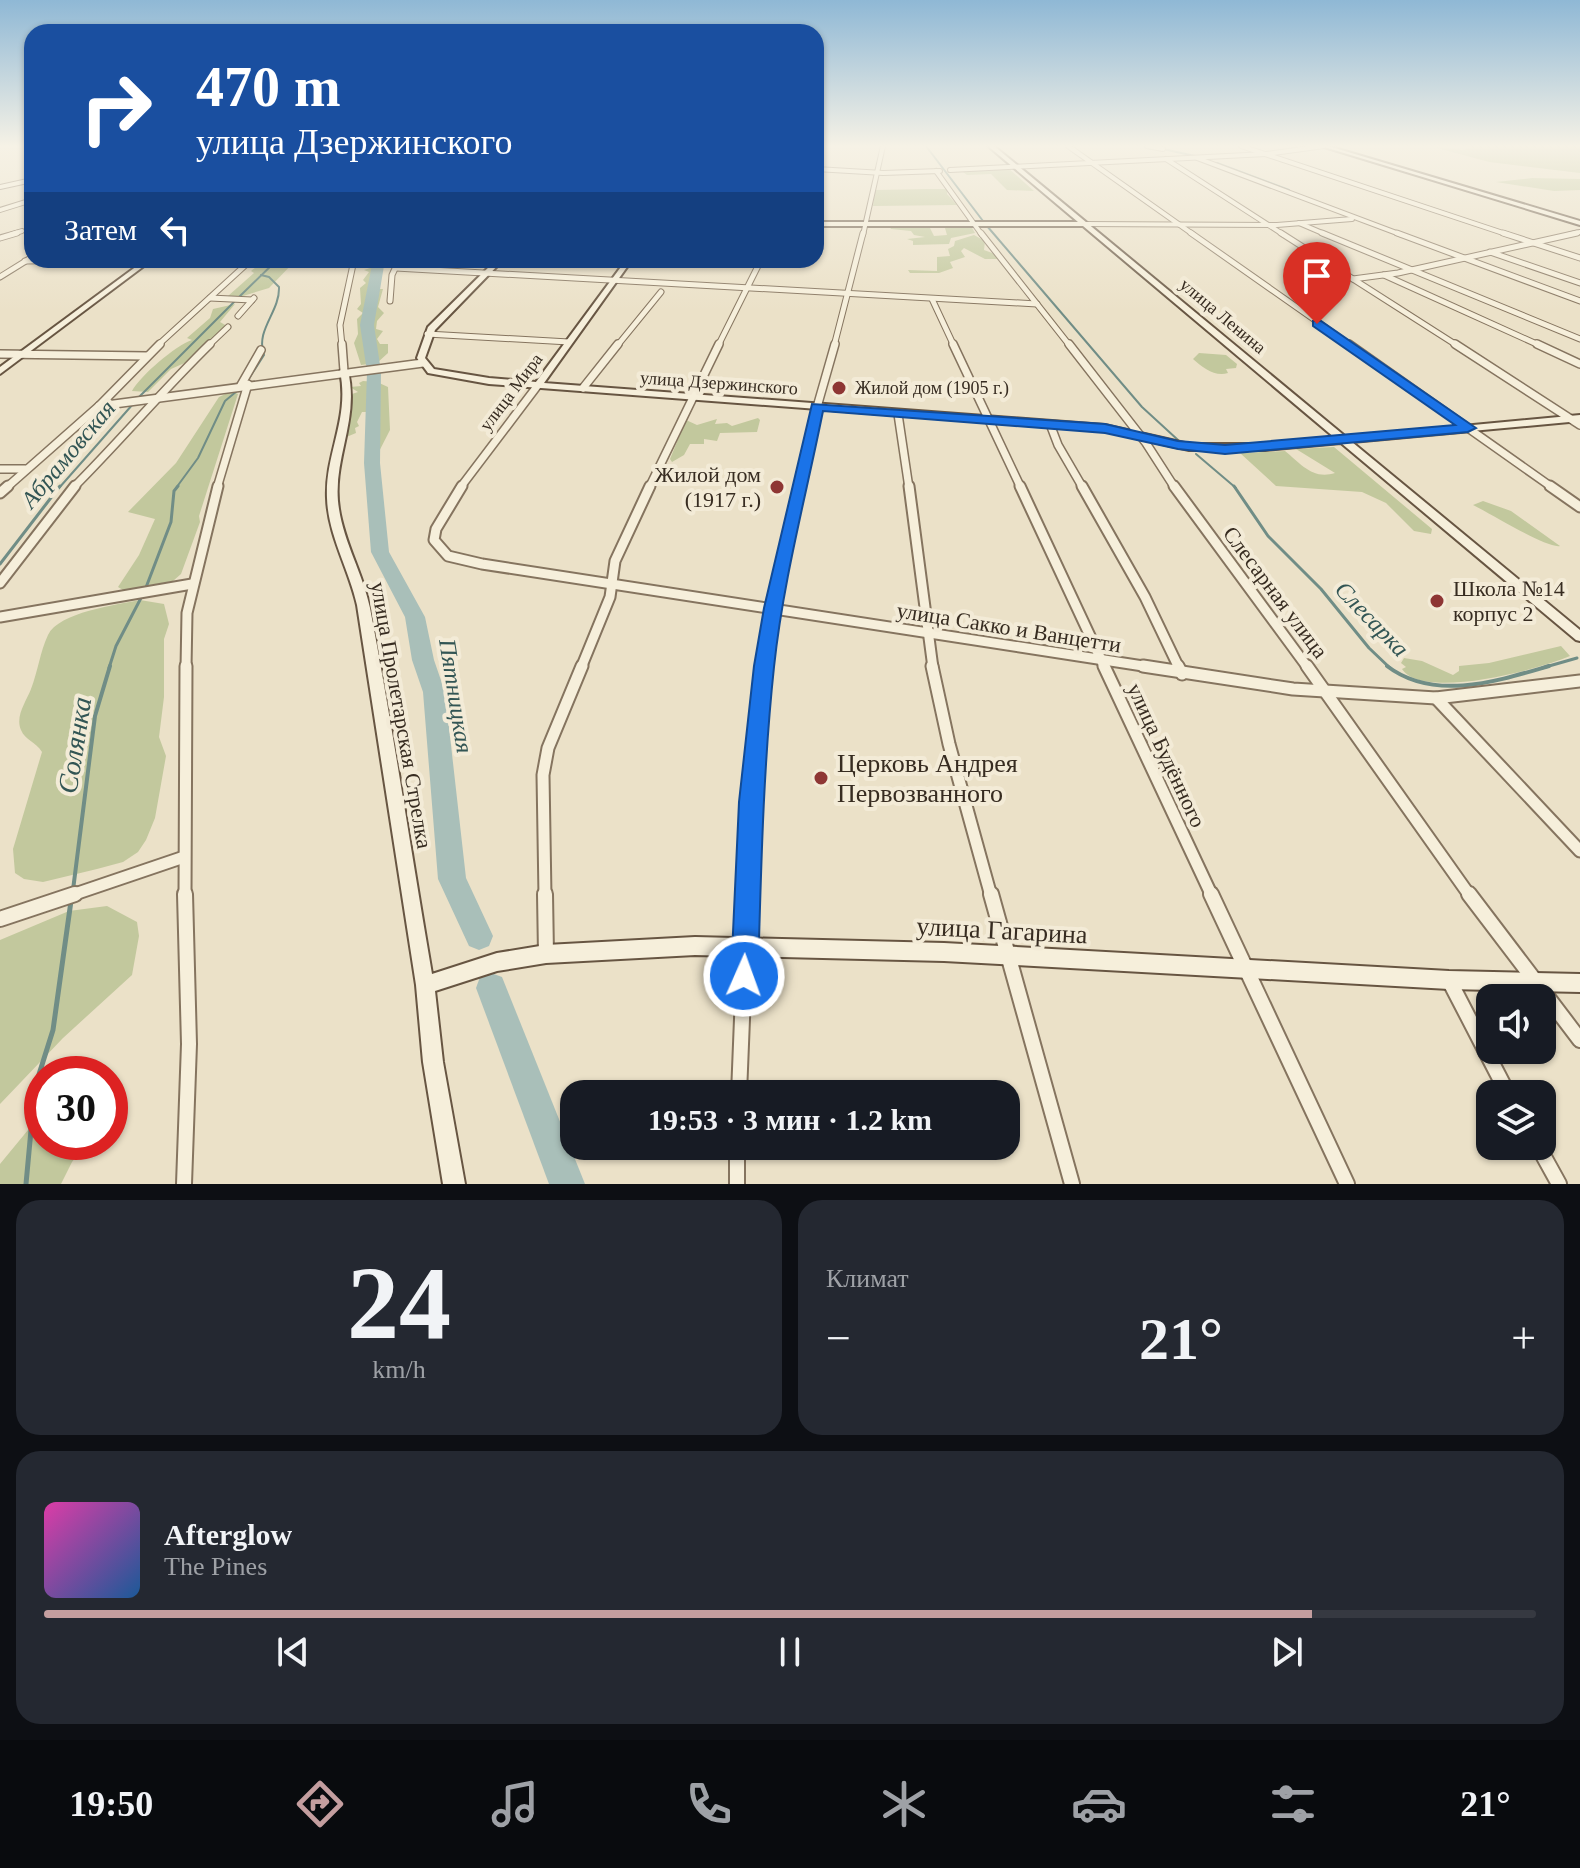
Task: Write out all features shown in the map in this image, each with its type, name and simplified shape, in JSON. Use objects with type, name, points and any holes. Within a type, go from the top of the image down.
[{"type":"main road","name":"улица Ленина","points":[[1058,201],[1580,637]]},
{"type":"main road","points":[[1508,201],[1580,223]]},
{"type":"main road","points":[[824,224],[1084,224]]},
{"type":"main road","points":[[0,371],[139,268]]},
{"type":"main road","points":[[423,363],[421,353],[427,334],[492,268]]},
{"type":"main road","name":"улица Мира","points":[[538,385],[623,268]]},
{"type":"main road","name":"улица Дзержинского","points":[[423,363],[431,371],[447,376],[1050,424],[1138,434],[1178,445],[1225,449],[1344,441],[1575,418]]},
{"type":"main road","name":"улица Пролетарская Стрелка","points":[[344,371],[347,416],[332,482],[335,521],[339,540],[356,574],[361,594],[454,1184]]},
{"type":"main road","name":"улица Гагарина","points":[[425,985],[497,962],[546,954],[637,948],[746,947],[1008,955],[1519,984]]},
{"type":"main road","name":"улица Гагарина","points":[[1556,984],[1580,983]]},
{"type":"street","points":[[740,1080],[757,727],[773,608],[817,407],[849,295],[870,201]]},
{"type":"street","name":"Слесарная улица","points":[[959,201],[1138,434],[1536,984]]},
{"type":"street","points":[[1147,201],[1580,507]]},
{"type":"street","points":[[1232,201],[1575,418],[1580,425]]},
{"type":"street","points":[[1311,201],[1580,301]]},
{"type":"street","points":[[1409,201],[1580,258]]},
{"type":"street","points":[[0,210],[24,202]]},
{"type":"street","points":[[1084,224],[1269,225],[1355,218]]},
{"type":"street","points":[[1299,223],[1580,339]]},
{"type":"street","points":[[15,230],[22,231]]},
{"type":"street","points":[[0,238],[22,231]]},
{"type":"street","points":[[1353,279],[1411,270],[1580,232]]},
{"type":"street","points":[[1490,252],[1580,283]]},
{"type":"street","points":[[0,277],[24,262]]},
{"type":"street","points":[[0,493],[99,406],[147,356],[242,268]]},
{"type":"street","name":"улица Пролетарская Стрелка","points":[[344,371],[340,325],[352,268]]},
{"type":"street","points":[[390,301],[392,275],[396,268],[1037,304]]},
{"type":"street","points":[[546,954],[544,766],[597,631],[612,584],[615,561],[757,268]]},
{"type":"street","points":[[1384,275],[1580,364]]},
{"type":"street","points":[[583,388],[661,292]]},
{"type":"street","points":[[210,298],[254,298],[238,316]]},
{"type":"street","name":"улица Будённого","points":[[932,299],[1347,1184]]},
{"type":"street","points":[[0,583],[63,498],[115,446],[155,398],[228,327]]},
{"type":"street","points":[[427,334],[569,342]]},
{"type":"street","points":[[184,1184],[189,1044],[184,857],[184,658],[192,584],[245,385],[261,350]]},
{"type":"street","points":[[0,354],[147,356]]},
{"type":"street","name":"улица Дзержинского","points":[[99,406],[344,371],[423,363]]},
{"type":"street","name":"улица Мира","points":[[438,548],[434,535],[452,499],[538,385]]},
{"type":"street","points":[[898,414],[932,665],[949,744],[1072,1184]]},
{"type":"street","points":[[1050,424],[1065,457],[1151,608],[1182,674]]},
{"type":"street","points":[[0,469],[25,469]]},
{"type":"street","name":"улица Сакко и Ванцетти","points":[[438,548],[448,556],[465,562],[1101,662],[1326,692],[1436,698],[1580,681]]},
{"type":"street","points":[[0,617],[192,584]]},
{"type":"street","points":[[1436,698],[1580,851]]},
{"type":"street","points":[[0,919],[184,857]]},
{"type":"street","points":[[1449,980],[1501,1080]]},
{"type":"street","name":"Слесарная улица","points":[[1556,1009],[1580,1040]]},
{"type":"street","points":[[737,1160],[737,1184]]},
{"type":"street","points":[[1546,1160],[1559,1184]]},
{"type":"green space","points":[[874,201],[954,201],[957,205],[873,206]]},
{"type":"green space","points":[[889,225],[925,226],[934,236],[947,235],[945,228],[938,225],[971,226],[975,233],[951,238],[949,244],[913,245],[913,241],[907,239],[925,237],[914,235],[911,231],[891,229]]},
{"type":"green space","points":[[974,235],[985,241],[984,250],[995,254],[998,259],[985,259],[964,248],[961,251],[965,257],[950,262],[953,268],[939,273],[910,273],[908,270],[937,271],[937,257],[950,256],[948,249],[954,246],[955,241]]},
{"type":"green space","points":[[255,268],[288,268],[269,288],[243,296],[228,296],[254,273],[251,271]]},
{"type":"green space","points":[[370,268],[383,268],[373,269],[380,270],[376,289],[383,289],[378,307],[384,313],[377,321],[376,329],[383,331],[377,339],[380,344],[388,344],[388,353],[377,363],[361,365],[354,343],[358,334],[357,319],[363,313],[357,309],[361,304],[360,288],[366,283],[363,280],[369,272],[364,270]]},
{"type":"green space","points":[[235,304],[220,322],[227,326],[189,361],[171,369],[148,392],[132,391],[159,362],[192,340],[187,338],[210,318],[213,309]]},
{"type":"green space","points":[[1199,353],[1226,355],[1237,364],[1236,368],[1226,369],[1228,373],[1214,373],[1193,359]]},
{"type":"green space","points":[[363,381],[388,387],[390,430],[369,471],[367,412],[362,412],[356,433],[344,438],[352,394],[358,392],[350,387],[361,386],[359,383]]},
{"type":"green space","points":[[232,391],[238,394],[199,516],[200,522],[181,574],[173,581],[123,590],[118,587],[139,555],[155,519],[128,512],[176,463],[219,397]]},
{"type":"green space","points":[[758,418],[757,432],[720,433],[717,441],[704,439],[704,444],[690,444],[684,455],[672,462],[670,459],[686,420],[697,425],[717,419],[715,424],[732,426]]},
{"type":"green space","points":[[1334,447],[1432,529],[1431,534],[1414,531],[1386,503],[1362,492],[1276,486],[1240,453],[1285,451],[1308,470],[1327,475],[1335,473],[1296,449]]},
{"type":"green space","points":[[1483,501],[1511,511],[1560,546],[1531,536],[1473,505]]},
{"type":"green space","points":[[140,600],[164,604],[169,624],[164,639],[164,697],[159,737],[166,756],[155,818],[146,840],[138,852],[123,862],[43,882],[24,879],[15,873],[13,849],[42,752],[23,733],[19,720],[45,641],[54,627],[76,615]]},
{"type":"green space","points":[[1561,646],[1570,656],[1509,674],[1456,682],[1414,678],[1402,669],[1406,667],[1401,663],[1404,658],[1422,661],[1453,675],[1459,671],[1459,666],[1489,663]]},
{"type":"green space","points":[[107,906],[137,922],[139,936],[132,975],[46,1056],[24,1056],[24,1079],[0,1104],[0,940],[69,911]]},
{"type":"green space","points":[[24,1135],[24,1160],[74,1160],[61,1184],[0,1184],[0,1164]]},
{"type":"waterway","name":"Слесарка","points":[[968,201],[983,221]]},
{"type":"waterway","name":"Слесарка","points":[[987,226],[1142,407],[1178,440]]},
{"type":"waterway","name":"Абрамовская","points":[[261,275],[269,268]]},
{"type":"waterway","name":"Пятницкая","points":[[373,365],[367,325],[378,268]]},
{"type":"waterway","name":"Абрамовская","points":[[239,297],[261,275]]},
{"type":"waterway","points":[[246,383],[264,355],[263,337],[278,296],[279,287],[269,277],[261,275]]},
{"type":"waterway","name":"Абрамовская","points":[[137,399],[235,301]]},
{"type":"waterway","name":"Пятницкая","points":[[374,372],[372,463],[380,552],[415,617],[423,660],[434,692],[452,879],[479,936]]},
{"type":"waterway","name":"Солянка","points":[[176,488],[198,458],[225,401],[237,391]]},
{"type":"waterway","name":"Абрамовская","points":[[59,488],[133,404]]},
{"type":"waterway","name":"Слесарка","points":[[1196,454],[1234,487]]},
{"type":"waterway","name":"Абрамовская","points":[[0,564],[60,486]]},
{"type":"waterway","name":"Солянка","points":[[145,590],[171,522],[174,491],[178,486]]},
{"type":"waterway","name":"Слесарка","points":[[1234,487],[1268,536],[1321,589],[1369,648],[1390,668]]},
{"type":"waterway","name":"Солянка","points":[[109,668],[116,646],[142,596]]},
{"type":"waterway","name":"Слесарка","points":[[1549,666],[1577,658]]},
{"type":"waterway","name":"Солянка","points":[[73,890],[95,716],[110,666]]},
{"type":"waterway","name":"Слесарка","points":[[1390,668],[1405,677],[1445,686],[1488,682],[1549,666]]},
{"type":"waterway","name":"Слесарка","points":[[1542,668],[1549,666]]},
{"type":"waterway","name":"Солянка","points":[[26,1184],[35,1087],[53,1030],[71,901]]},
{"type":"waterway","name":"Пятницкая","points":[[491,988],[567,1184]]},
{"type":"place","name":"Жилой дом (1905 г.)","points":[[839,388]]},
{"type":"place","name":"Жилой дом (1917 г.)","points":[[777,487]]},
{"type":"place","name":"Школа №14 корпус 2","points":[[1437,601]]},
{"type":"place","name":"Церковь Андрея Первозванного","points":[[821,778]]},
{"type":"route","points":[[744,976],[751,802],[767,641],[817,407],[1105,428],[1178,445],[1225,449],[1468,428],[1317,324]]}]
